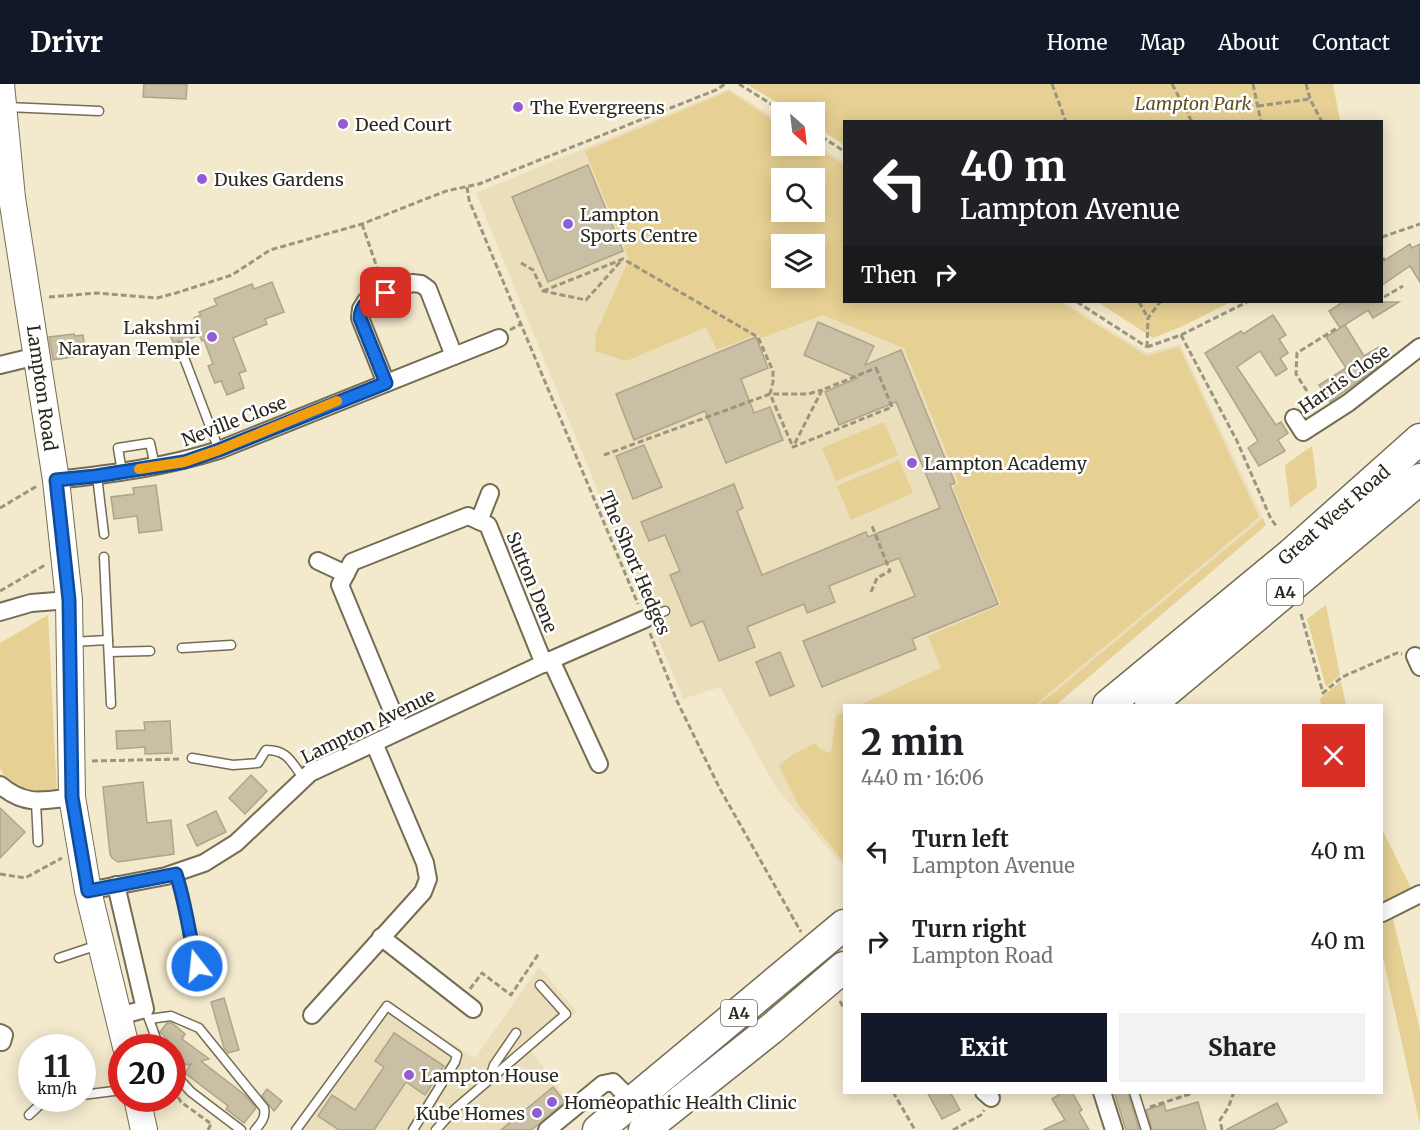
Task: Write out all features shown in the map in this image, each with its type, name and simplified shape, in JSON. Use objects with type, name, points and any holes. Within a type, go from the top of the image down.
[{"type":"highway","name":"Great West Road","points":[[1109,704],[1291,554],[1420,439]]},
{"type":"highway","name":"Great West Road","points":[[1151,704],[1420,479]]},
{"type":"highway","name":"A4","points":[[598,1130],[626,1094],[843,926]]},
{"type":"highway","name":"A4","points":[[644,1130],[771,1029],[843,968]]},
{"type":"main road","name":"Lampton Road","points":[[2,95],[6,198],[29,299],[56,480],[69,600],[72,797],[88,891],[123,1034]]},
{"type":"main road","points":[[140,1112],[144,1130]]},
{"type":"street","points":[[386,383],[360,318],[360,309],[366,301],[386,293],[412,283],[421,284],[428,289],[454,356]]},
{"type":"street","name":"Neville Close","points":[[56,480],[184,462],[499,338]]},
{"type":"street","name":"Harris Close","points":[[1294,418],[1303,432],[1348,403],[1420,347]]},
{"type":"street","points":[[0,365],[37,356]]},
{"type":"street","points":[[400,730],[340,585],[352,562],[468,516],[478,520],[490,493]]},
{"type":"street","name":"Sutton Dene","points":[[478,520],[488,525],[547,662],[599,764]]},
{"type":"street","points":[[318,561],[346,574]]},
{"type":"street","points":[[0,612],[31,603],[69,600]]},
{"type":"street","name":"Lampton Avenue","points":[[88,891],[176,874],[204,863],[236,843],[310,773],[547,662],[645,619]]},
{"type":"street","points":[[312,1015],[423,892],[428,879],[425,863],[374,743]]},
{"type":"street","points":[[0,785],[21,800],[36,802],[72,797]]},
{"type":"street","points":[[116,885],[147,1014],[119,1016]]},
{"type":"street","points":[[1383,912],[1420,894]]},
{"type":"street","points":[[381,937],[467,1004]]},
{"type":"street","points":[[547,1130],[603,1084],[613,1082],[626,1094]]},
{"type":"street","points":[[1103,1094],[1114,1130]]},
{"type":"lane","points":[[2,95],[99,111]]},
{"type":"lane","points":[[180,347],[219,450]]},
{"type":"lane","points":[[122,472],[118,448],[150,443],[155,467]]},
{"type":"lane","points":[[96,476],[104,534]]},
{"type":"lane","points":[[104,557],[111,704]]},
{"type":"lane","points":[[645,619],[665,611]]},
{"type":"lane","points":[[71,642],[108,640]]},
{"type":"lane","points":[[182,648],[231,645]]},
{"type":"lane","points":[[109,652],[150,651]]},
{"type":"lane","points":[[192,759],[233,765],[258,763],[266,750],[279,750],[284,753],[304,779]]},
{"type":"lane","points":[[36,802],[38,842]]},
{"type":"lane","points":[[176,874],[184,898],[188,934],[202,982]]},
{"type":"lane","points":[[58,958],[101,944]]},
{"type":"lane","points":[[436,1130],[455,1109],[566,1014],[540,985]]},
{"type":"lane","points":[[296,1130],[387,1006],[457,1055],[456,1062],[413,1130]]},
{"type":"lane","points":[[154,1034],[147,1014],[171,1016],[199,1028],[264,1108],[265,1114],[262,1122],[255,1130]]},
{"type":"lane","points":[[490,1079],[494,1065],[516,1033]]},
{"type":"lane","points":[[186,1086],[241,1130]]},
{"type":"lane","points":[[1135,1094],[1146,1130]]},
{"type":"lane","points":[[29,1115],[32,1112]]},
{"type":"path","points":[[29,299],[96,293],[157,298],[215,282],[232,275],[270,250],[362,224],[446,191],[467,187],[705,94],[725,84]]},
{"type":"path","points":[[739,84],[771,104]]},
{"type":"path","points":[[1052,84],[1065,120]]},
{"type":"path","points":[[1172,84],[1191,120]]},
{"type":"path","points":[[1253,84],[1261,120]]},
{"type":"path","points":[[1306,84],[1310,99],[1321,120]]},
{"type":"path","points":[[1258,106],[1310,99]]},
{"type":"path","points":[[825,139],[843,150]]},
{"type":"path","name":"The Short Hedges","points":[[467,187],[469,200],[645,619],[677,701],[720,789],[798,929],[805,937]]},
{"type":"path","points":[[362,224],[386,293]]},
{"type":"path","points":[[1383,237],[1420,224]]},
{"type":"path","points":[[543,291],[623,259]]},
{"type":"path","points":[[543,291],[586,300],[623,259]]},
{"type":"path","points":[[623,259],[758,337],[773,371],[770,394],[793,447]]},
{"type":"path","points":[[521,262],[533,270],[543,291]]},
{"type":"path","points":[[1384,297],[1402,286]]},
{"type":"path","points":[[1079,303],[1147,347]]},
{"type":"path","points":[[1140,303],[1149,318]]},
{"type":"path","points":[[1147,347],[1149,318],[1159,303]]},
{"type":"path","points":[[1147,347],[1181,335],[1245,303]]},
{"type":"path","points":[[1307,391],[1296,374],[1297,353],[1337,328]]},
{"type":"path","points":[[1181,335],[1237,441],[1277,528]]},
{"type":"path","points":[[604,455],[770,394],[808,394],[876,368],[892,408],[793,447]]},
{"type":"path","points":[[793,447],[822,390]]},
{"type":"path","points":[[668,432],[671,439]]},
{"type":"path","points":[[0,508],[39,485],[56,480]]},
{"type":"path","points":[[871,592],[877,578],[890,571],[872,526]]},
{"type":"path","points":[[0,591],[64,555]]},
{"type":"path","points":[[1301,614],[1323,693],[1342,677],[1397,653],[1418,662]]},
{"type":"path","points":[[72,762],[192,759]]},
{"type":"path","points":[[0,874],[25,878],[80,849]]},
{"type":"path","points":[[467,1004],[482,973],[511,995],[539,953]]},
{"type":"path","points":[[894,1094],[915,1130]]},
{"type":"path","points":[[1139,1110],[1190,1094]]},
{"type":"path","points":[[1222,1130],[1220,1120],[1233,1094]]},
{"type":"path","points":[[953,1130],[981,1115],[987,1095]]},
{"type":"shaded area","name":"Lampton Academy","points":[[729,89],[771,116],[771,156],[825,156],[825,150],[843,161],[843,303],[1067,303],[1147,353],[1180,344],[1263,518],[1040,704],[843,704],[843,866],[777,789],[720,687],[683,699],[476,193]]},
{"type":"shaded area","points":[[539,967],[577,1012],[531,1051],[569,1102],[535,1130],[291,1130],[386,1000],[475,1058]]},
{"type":"green space","name":"Lampton Park","points":[[746,84],[1333,84],[1340,120],[843,120],[843,144],[825,133],[825,102],[776,102]]},
{"type":"green space","points":[[729,91],[771,118],[771,156],[825,156],[825,153],[843,164],[843,303],[1062,303],[1147,356],[1179,347],[1259,517],[1036,704],[862,704],[941,668],[928,636],[1001,605],[953,487],[959,483],[904,348],[823,315],[761,338],[758,334],[717,350],[706,327],[626,361],[595,351],[596,333],[629,259],[585,151]]},
{"type":"green space","points":[[1100,303],[1229,303],[1183,326],[1153,338]]},
{"type":"green space","points":[[884,422],[898,455],[836,481],[822,448]]},
{"type":"green space","points":[[1312,446],[1317,487],[1290,508],[1285,465]]},
{"type":"green space","points":[[899,460],[913,493],[851,520],[837,486]]},
{"type":"green space","points":[[1263,518],[1266,525],[1057,704],[1040,704]]},
{"type":"green space","points":[[1326,605],[1340,675],[1326,687],[1307,619]]},
{"type":"green space","points":[[48,615],[57,794],[27,795],[7,780],[0,768],[0,643]]},
{"type":"green space","points":[[1341,681],[1346,704],[1321,704],[1320,699]]},
{"type":"green space","points":[[843,712],[843,862],[798,804],[779,766],[792,755],[815,743],[821,750],[831,753],[836,716]]},
{"type":"green space","points":[[1383,831],[1411,888],[1383,902]]},
{"type":"green space","points":[[1393,919],[1420,1030],[1420,1125],[1383,958],[1383,923]]},
{"type":"building","points":[[144,84],[187,84],[186,99],[143,97]]},
{"type":"building","name":"Lampton Sports Centre","points":[[588,165],[623,251],[548,282],[512,197]]},
{"type":"building","points":[[1410,244],[1412,248],[1420,244],[1420,282],[1410,266],[1383,284],[1383,261]]},
{"type":"building","name":"Lakshmi Narayan Temple","points":[[272,282],[284,312],[265,319],[267,324],[233,338],[246,371],[239,373],[244,388],[227,395],[221,381],[215,383],[208,366],[213,364],[204,340],[202,341],[199,335],[183,342],[177,341],[174,344],[170,335],[196,323],[194,318],[201,315],[199,312],[217,305],[214,299],[252,284],[254,289]]},
{"type":"building","points":[[1399,302],[1373,318],[1368,310],[1340,328],[1329,311],[1341,303]]},
{"type":"building","points":[[1273,315],[1286,335],[1279,339],[1288,353],[1280,358],[1287,369],[1276,376],[1260,351],[1237,367],[1276,425],[1281,422],[1288,433],[1278,440],[1285,451],[1259,466],[1248,448],[1258,441],[1205,353],[1241,331],[1243,334]]},
{"type":"building","points":[[818,322],[874,346],[865,365],[901,350],[955,483],[950,485],[998,604],[912,639],[916,649],[822,687],[803,641],[915,596],[899,558],[829,586],[835,602],[807,613],[804,604],[747,627],[755,647],[719,661],[703,621],[691,626],[670,575],[680,571],[665,535],[649,541],[641,522],[734,484],[743,508],[737,511],[762,575],[866,532],[868,537],[940,508],[896,402],[839,425],[825,392],[857,378],[804,355]]},
{"type":"building","points":[[1345,325],[1364,356],[1379,347],[1387,360],[1330,402],[1319,385],[1346,368],[1326,337]]},
{"type":"building","points":[[74,334],[75,336],[83,335],[86,355],[53,360],[49,337]]},
{"type":"building","points":[[756,337],[768,368],[741,379],[754,413],[770,407],[783,440],[726,463],[705,411],[634,440],[616,394]]},
{"type":"building","points":[[644,445],[662,487],[633,499],[616,456]]},
{"type":"building","points":[[156,485],[162,530],[139,533],[137,516],[114,519],[111,497],[134,494],[133,488]]},
{"type":"building","points":[[780,652],[794,686],[770,696],[756,662]]},
{"type":"building","points":[[170,721],[172,753],[145,754],[145,747],[117,749],[116,731],[145,730],[144,722]]},
{"type":"building","points":[[251,775],[267,791],[245,814],[229,798]]},
{"type":"building","points":[[143,782],[147,823],[171,820],[174,854],[118,862],[110,854],[103,787]]},
{"type":"building","points":[[0,808],[25,832],[0,858]]},
{"type":"building","points":[[216,811],[226,832],[197,846],[187,825]]},
{"type":"building","points":[[224,998],[239,1050],[228,1053],[224,1048],[211,1002]]},
{"type":"building","points":[[167,1023],[172,1023],[185,1034],[162,1034],[160,1032]]},
{"type":"building","name":"Lampton House","points":[[394,1033],[444,1066],[425,1095],[406,1082],[374,1130],[339,1130],[318,1116],[332,1095],[355,1110],[384,1067],[375,1061]]},
{"type":"building","points":[[186,1042],[209,1059],[201,1061],[245,1095],[256,1108],[244,1123],[226,1109],[228,1106],[186,1074],[191,1064],[187,1065]]},
{"type":"building","points":[[553,1087],[565,1102],[539,1124],[531,1130],[501,1130]]},
{"type":"building","points":[[267,1089],[282,1101],[274,1111],[262,1096]]},
{"type":"building","points":[[928,1094],[951,1094],[960,1110],[942,1119]]},
{"type":"building","points":[[1060,1094],[1073,1094],[1082,1110],[1079,1112],[1089,1130],[1043,1130],[1065,1120],[1052,1099]]},
{"type":"building","points":[[1115,1094],[1129,1094],[1139,1130],[1126,1130]]},
{"type":"building","points":[[1198,1102],[1206,1130],[1152,1130],[1146,1110],[1164,1104],[1166,1111]]},
{"type":"building","points":[[1277,1103],[1287,1122],[1272,1130],[1226,1130]]},
{"type":"slow traffic","points":[[139,469],[184,462],[219,450],[337,401]]},
{"type":"place","name":"The Evergreens","points":[[518,107]]},
{"type":"place","name":"Deed Court","points":[[343,124]]},
{"type":"place","name":"Dukes Gardens","points":[[202,179]]},
{"type":"place","name":"Lampton Sports Centre","points":[[568,224]]},
{"type":"place","name":"Lakshmi Narayan Temple","points":[[212,337]]},
{"type":"place","name":"Lampton Academy","points":[[912,463]]},
{"type":"place","name":"Lampton House","points":[[409,1075]]},
{"type":"place","name":"Homeopathic Health Clinic","points":[[552,1102]]},
{"type":"place","name":"Kube Homes","points":[[537,1113]]},
{"type":"route","points":[[197,966],[188,934],[184,898],[176,874],[88,891],[72,797],[69,600],[56,480],[184,462],[386,383],[360,318],[360,309],[366,301],[386,293]]}]
